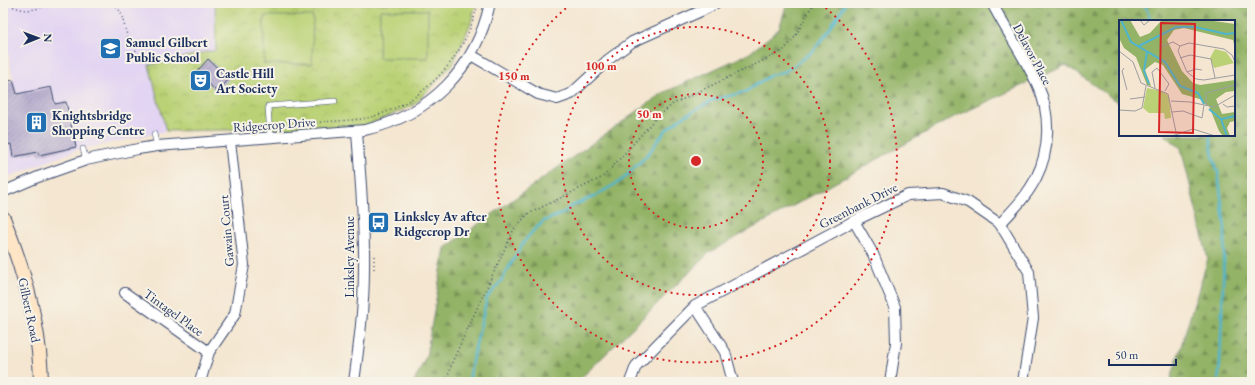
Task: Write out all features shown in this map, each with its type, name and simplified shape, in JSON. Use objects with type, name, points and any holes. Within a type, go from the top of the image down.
[{"type":"main road","name":"Gilbert Road","points":[[3,218],[12,241],[28,293],[37,338],[42,382]]},
{"type":"street","name":"Ridgecrop Drive","points":[[3,192],[38,177],[86,160],[157,146],[357,131],[376,128],[415,111],[436,97],[455,78],[471,55],[486,21],[490,3]]},
{"type":"street","points":[[471,55],[538,94],[557,99],[571,94],[609,59],[632,42],[716,3]]},
{"type":"street","name":"Delavor Place","points":[[992,3],[1039,88],[1046,114],[1047,134],[1044,160],[1036,178],[1025,196],[1000,224]]},
{"type":"street","name":"Linksley Avenue","points":[[354,382],[361,321],[364,269],[363,218],[357,131]]},
{"type":"street","name":"Gawain Court","points":[[200,382],[209,352],[235,314],[244,265],[230,141]]},
{"type":"street","name":"Greenbank Drive","points":[[630,382],[636,366],[695,306],[854,221],[908,194],[943,193],[968,202],[1000,224],[1029,272],[1033,318],[1023,382]]},
{"type":"street","points":[[854,221],[873,254],[896,307],[896,343],[890,382]]},
{"type":"street","name":"Tintagel Place","points":[[125,292],[209,352]]},
{"type":"street","points":[[695,306],[725,352],[733,382]]},
{"type":"lane","points":[[270,138],[268,106],[335,101]]},
{"type":"lane","points":[[154,134],[157,146]]},
{"type":"lane","points":[[83,149],[86,160]]},
{"type":"path","points":[[6,3],[17,9],[28,11],[54,3]]},
{"type":"path","points":[[115,3],[121,13],[128,39],[144,63]]},
{"type":"path","points":[[446,382],[452,360],[514,229],[528,214],[602,177],[654,120],[674,104],[783,51],[795,37],[806,14],[814,3]]},
{"type":"shaded area","points":[[3,3],[215,3],[216,50],[149,65],[166,131],[77,150],[3,179],[3,97],[16,94],[7,48],[3,49]]},
{"type":"green space","points":[[215,3],[476,3],[471,23],[453,64],[414,105],[363,127],[166,131],[149,65],[216,50]]},
{"type":"green space","points":[[787,3],[1252,3],[1252,382],[1170,382],[1208,259],[1181,148],[1165,136],[1235,136],[1235,20],[1119,20],[1119,103],[1066,65],[950,119],[710,252],[577,382],[414,382],[426,357],[445,248],[663,93],[750,53],[779,29]]},
{"type":"green space","points":[[380,10],[428,10],[428,58],[379,58]]},
{"type":"green space","points":[[264,16],[313,16],[312,64],[264,64]]},
{"type":"building","points":[[208,59],[229,79],[217,92],[209,84],[205,88],[193,76]]},
{"type":"building","name":"Knightsbridge Shopping Centre","points":[[13,80],[17,94],[51,87],[55,104],[66,102],[76,147],[39,155],[38,152],[13,157],[11,144],[7,145],[5,139],[3,139],[3,82]]},
{"type":"waterway","points":[[469,382],[472,361],[487,298],[501,281],[523,243],[532,232],[544,221],[564,213],[570,207],[595,196],[622,180],[647,155],[666,130],[681,118],[713,100],[745,92],[771,75],[786,71],[812,52],[828,32],[846,3]]},
{"type":"waterway","points":[[1144,3],[1151,20]]},
{"type":"waterway","points":[[1210,136],[1213,157],[1218,172],[1225,229],[1218,382]]},
{"type":"place","name":"Samuel Gilbert Public School","points":[[111,49]]},
{"type":"place","name":"Castle Hill Art Society","points":[[201,80]]},
{"type":"place","name":"Knightsbridge Shopping Centre","points":[[37,122]]},
{"type":"place","name":"Linksley Av after Ridgecrop Dr","points":[[378,223]]}]
